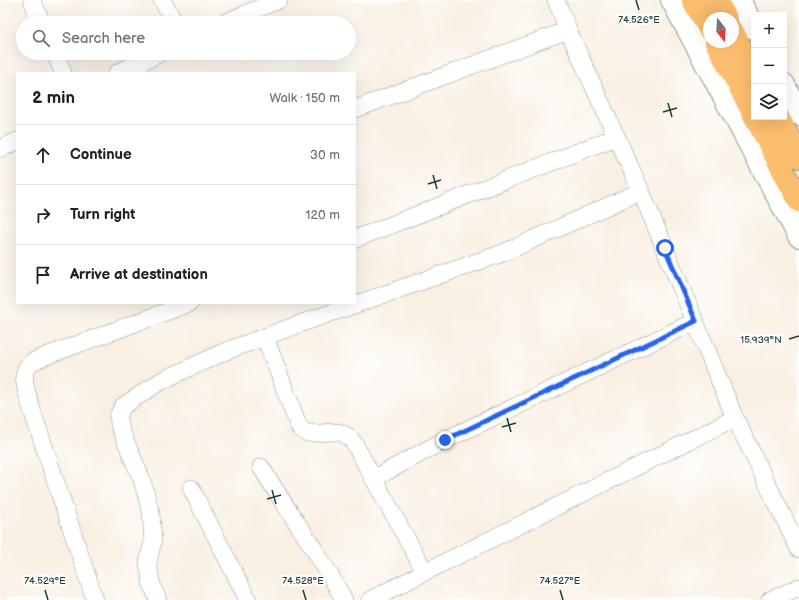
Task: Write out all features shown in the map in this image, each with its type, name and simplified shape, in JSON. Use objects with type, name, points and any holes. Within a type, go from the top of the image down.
[{"type":"highway","points":[[694,0],[703,17]]},
{"type":"highway","points":[[716,0],[723,12]]},
{"type":"highway","points":[[739,43],[751,66]]},
{"type":"highway","points":[[719,48],[751,110]]},
{"type":"highway","points":[[756,120],[799,201]]},
{"type":"highway","points":[[780,120],[799,157]]},
{"type":"street","points":[[32,0],[39,16]]},
{"type":"street","points":[[162,0],[171,16]]},
{"type":"street","points":[[241,16],[279,0]]},
{"type":"street","points":[[556,0],[568,30],[641,191],[735,418],[799,550]]},
{"type":"street","points":[[672,0],[799,236]]},
{"type":"street","points":[[739,0],[751,22]]},
{"type":"street","points":[[356,109],[568,30]]},
{"type":"street","points":[[57,60],[63,72]]},
{"type":"street","points":[[119,72],[145,60]]},
{"type":"street","points":[[787,91],[799,114]]},
{"type":"street","points":[[356,239],[616,137]]},
{"type":"street","points":[[158,600],[150,582],[148,562],[153,541],[151,513],[142,480],[120,428],[118,416],[123,406],[161,380],[192,366],[265,337],[503,253],[641,191]]},
{"type":"street","points":[[95,600],[30,404],[24,382],[24,373],[32,362],[43,357],[187,304]]},
{"type":"street","points":[[373,479],[445,440],[696,321]]},
{"type":"street","points":[[265,337],[299,427],[307,433],[334,431],[343,433],[349,437],[354,443],[425,572]]},
{"type":"street","points":[[370,600],[735,418]]},
{"type":"street","points":[[261,468],[329,571],[344,600]]},
{"type":"street","points":[[191,488],[248,600]]},
{"type":"street","points":[[770,600],[799,587]]},
{"type":"route","points":[[445,440],[696,321],[665,248]]}]
